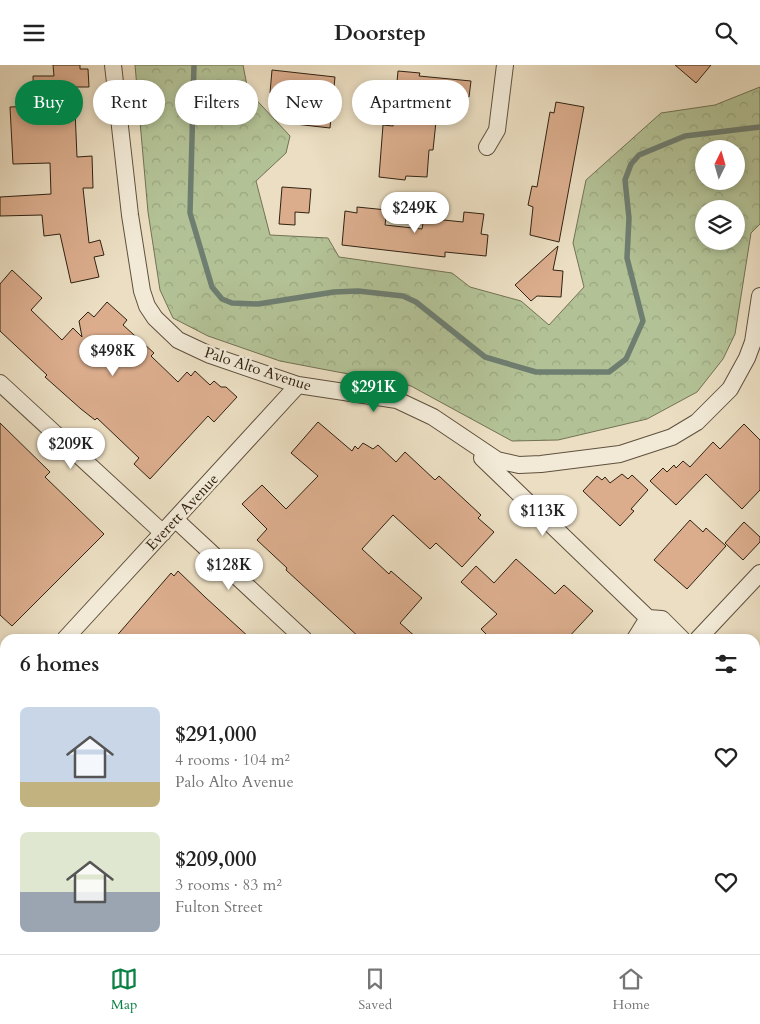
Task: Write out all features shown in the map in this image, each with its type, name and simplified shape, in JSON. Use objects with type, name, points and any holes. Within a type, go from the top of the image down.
[{"type":"street","name":"Palo Alto Avenue","points":[[114,65],[130,215],[142,291],[147,306],[155,318],[178,340],[210,355],[298,385],[397,400],[433,417],[497,460],[519,465],[620,454],[672,437],[697,422],[730,389],[748,358],[753,342],[760,296]]},
{"type":"street","points":[[487,147],[498,130],[505,65]]},
{"type":"street","points":[[0,383],[163,533]]},
{"type":"street","name":"Everett Avenue","points":[[70,634],[298,385]]},
{"type":"street","points":[[457,434],[648,618],[650,629],[656,634]]},
{"type":"street","points":[[176,520],[299,634]]},
{"type":"street","points":[[703,634],[760,573]]},
{"type":"street","points":[[638,634],[648,618]]},
{"type":"street","points":[[648,618],[662,619],[677,634]]},
{"type":"green space","points":[[135,65],[243,65],[246,80],[175,80],[175,125],[258,125],[258,102],[268,112],[268,125],[280,125],[290,136],[286,153],[256,181],[270,235],[328,238],[339,257],[452,273],[470,287],[521,301],[549,325],[584,287],[573,243],[586,180],[661,113],[715,105],[760,87],[760,224],[751,233],[735,334],[723,359],[697,392],[647,419],[558,440],[512,441],[411,386],[280,361],[208,336],[173,318],[160,290],[148,212],[140,125],[165,125],[165,80],[136,80]]},
{"type":"building","points":[[53,65],[80,65],[80,69],[88,69],[89,87],[83,87],[83,80],[33,80],[33,76],[54,76]]},
{"type":"building","points":[[675,65],[711,65],[696,83]]},
{"type":"building","points":[[272,70],[335,77],[335,80],[271,80]]},
{"type":"building","points":[[398,71],[420,73],[419,76],[461,80],[397,80]]},
{"type":"building","points":[[469,81],[471,81],[469,97]]},
{"type":"building","points":[[556,102],[584,107],[559,242],[530,235],[533,207],[528,205],[532,186],[537,187],[550,112],[554,113]]},
{"type":"building","points":[[10,107],[15,107],[15,125],[76,125],[77,157],[92,156],[93,188],[83,188],[89,243],[100,240],[104,255],[94,257],[99,277],[71,283],[60,234],[44,236],[42,215],[0,216],[0,197],[51,194],[50,163],[13,164]]},
{"type":"building","points":[[304,125],[330,125],[330,128]]},
{"type":"building","points":[[383,125],[436,125],[433,150],[429,150],[427,177],[406,176],[405,180],[379,177]]},
{"type":"building","points":[[282,187],[311,189],[309,213],[295,212],[295,225],[279,224]]},
{"type":"building","points":[[357,207],[387,210],[385,225],[422,229],[424,218],[463,222],[464,212],[484,214],[481,234],[488,235],[486,256],[445,252],[445,257],[342,245],[345,211],[357,213]]},
{"type":"building","points":[[558,246],[553,270],[563,271],[561,297],[537,296],[531,301],[515,285]]},
{"type":"building","points":[[12,270],[42,298],[31,310],[62,340],[73,328],[82,337],[79,321],[88,312],[94,317],[107,302],[127,320],[123,325],[154,353],[151,356],[178,382],[187,372],[191,376],[195,371],[210,385],[214,381],[221,387],[226,387],[237,397],[214,422],[208,416],[150,479],[134,464],[139,458],[97,418],[95,420],[81,409],[45,377],[47,375],[0,331],[0,284]]},
{"type":"building","points":[[318,422],[352,451],[355,446],[358,449],[363,443],[373,449],[378,445],[396,462],[405,452],[435,480],[439,476],[481,515],[478,518],[494,532],[462,567],[436,543],[430,549],[393,515],[362,549],[389,574],[391,571],[422,598],[400,623],[412,634],[356,634],[286,570],[287,568],[257,540],[267,529],[242,504],[262,485],[286,509],[318,476],[291,453]]},
{"type":"building","points":[[0,423],[50,472],[45,477],[104,534],[12,626],[0,615]]},
{"type":"building","points":[[744,424],[760,440],[760,490],[742,509],[706,474],[676,505],[650,481],[663,468],[667,472],[674,465],[676,468],[683,461],[690,467],[713,442],[720,449]]},
{"type":"building","points":[[622,474],[628,479],[632,475],[648,490],[631,509],[634,511],[620,526],[583,491],[597,476],[602,480],[605,477],[610,483]]},
{"type":"building","points":[[690,520],[703,532],[706,528],[726,546],[687,589],[654,560]]},
{"type":"building","points":[[744,522],[760,537],[760,542],[743,560],[725,543]]},
{"type":"building","points":[[516,559],[555,594],[564,585],[593,611],[572,634],[486,634],[481,629],[497,614],[461,582],[476,566],[494,583]]},
{"type":"building","points":[[178,571],[246,634],[118,634],[171,573],[174,576]]},
{"type":"waterway","points":[[194,65],[190,213],[212,287],[222,299],[232,303],[258,304],[334,292],[358,291],[403,296],[416,302],[485,357],[536,372],[609,372],[626,359],[643,321],[627,258],[629,218],[625,180],[631,164],[639,155],[685,136],[760,127]]}]
